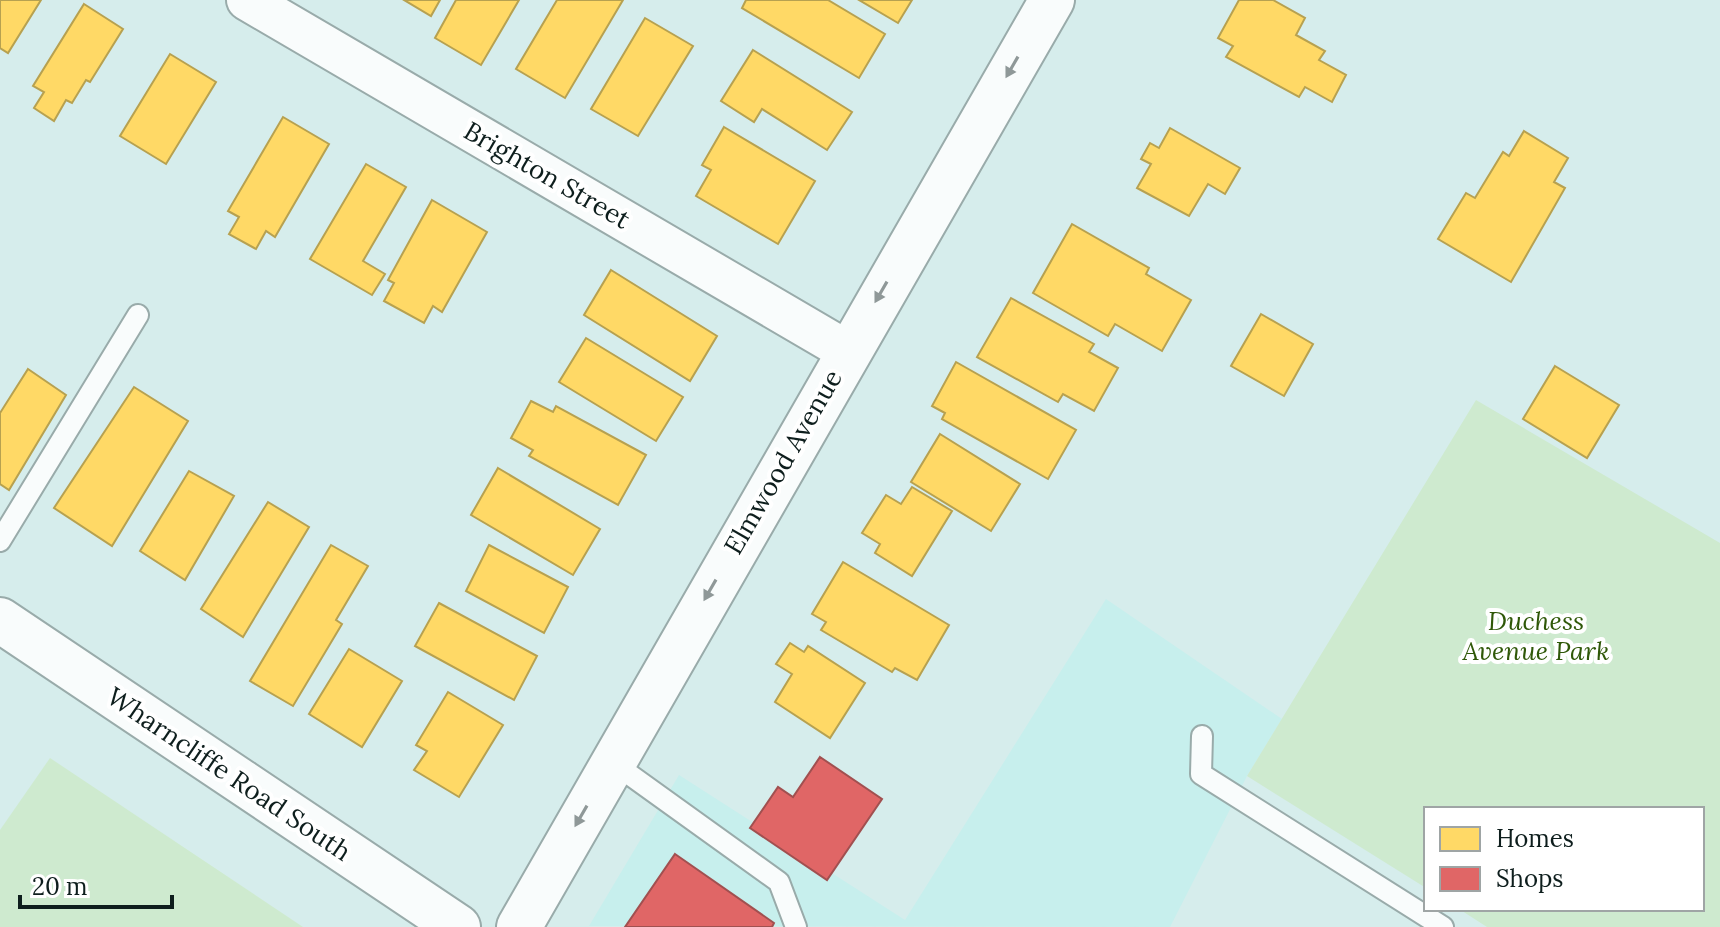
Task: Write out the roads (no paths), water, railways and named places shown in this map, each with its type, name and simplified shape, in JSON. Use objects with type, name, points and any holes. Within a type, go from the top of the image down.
[{"type":"street","name":"Brighton Street","points":[[247,0],[847,351]]},
{"type":"street","name":"Elmwood Avenue","points":[[519,927],[847,351],[1052,0]]},
{"type":"street","name":"Wharncliffe Road South","points":[[0,620],[458,927]]},
{"type":"lane","points":[[0,541],[138,315]]},
{"type":"lane","points":[[1202,736],[1201,774],[1443,927]]},
{"type":"lane","points":[[612,762],[779,882],[796,927]]},
{"type":"park label","name":"Duchess Avenue Park","points":[[1536,636]]}]
